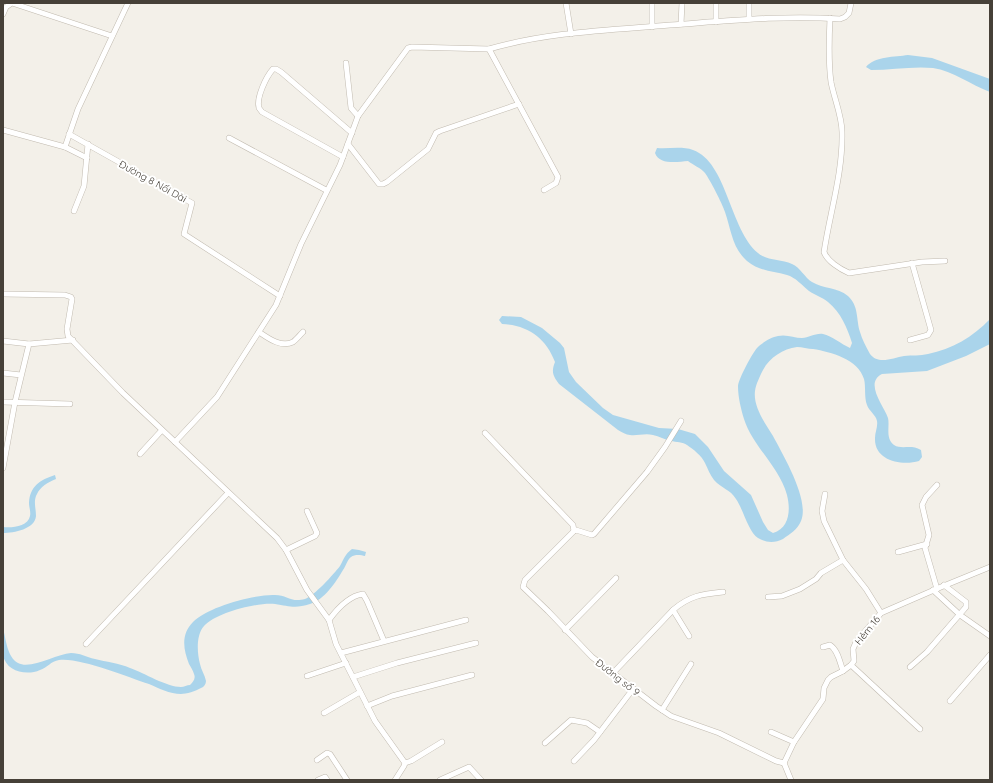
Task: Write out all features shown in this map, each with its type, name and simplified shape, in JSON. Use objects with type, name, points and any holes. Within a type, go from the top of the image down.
[{"type":"street","points":[[3,14],[6,7],[12,3],[112,36]]},
{"type":"street","points":[[65,147],[78,109],[128,3]]},
{"type":"street","points":[[566,3],[571,34]]},
{"type":"street","points":[[652,3],[652,27]]},
{"type":"street","points":[[681,24],[682,3]]},
{"type":"street","points":[[716,3],[716,22]]},
{"type":"street","points":[[749,3],[749,19]]},
{"type":"street","points":[[175,442],[217,397],[259,332],[280,296],[301,244],[343,157],[358,116],[408,48],[489,49],[505,44],[571,34],[681,24],[749,19],[840,19],[850,13],[851,3]]},
{"type":"street","points":[[830,18],[829,62],[831,82],[842,130],[838,184],[829,218],[824,252],[825,257],[848,273],[912,263],[945,261]]},
{"type":"street","points":[[489,49],[558,177],[556,183],[544,190]]},
{"type":"street","points":[[346,63],[351,108],[358,116]]},
{"type":"street","points":[[343,157],[262,112],[259,108],[258,99],[273,69],[281,72],[352,133]]},
{"type":"street","points":[[348,144],[379,184],[383,184],[428,149],[436,133],[440,130],[519,104]]},
{"type":"street","points":[[3,130],[65,147],[87,158]]},
{"type":"street","name":"Đường 8 Nối Dài","points":[[69,134],[192,203],[184,234],[280,296]]},
{"type":"street","points":[[229,138],[326,190]]},
{"type":"street","points":[[74,211],[84,186],[88,144]]},
{"type":"street","points":[[910,340],[928,335],[931,330],[912,263]]},
{"type":"street","points":[[3,294],[65,295],[71,297],[68,336],[123,393],[277,538],[286,550],[307,590],[328,620],[336,644],[375,721],[405,763]]},
{"type":"street","points":[[259,332],[275,342],[288,343],[294,342],[303,332]]},
{"type":"street","points":[[3,341],[29,344],[73,340]]},
{"type":"street","points":[[3,468],[5,441],[29,344]]},
{"type":"street","points":[[3,372],[21,374]]},
{"type":"street","points":[[3,402],[70,404]]},
{"type":"street","points":[[485,433],[573,525],[574,531],[576,530],[592,535],[647,472],[665,447],[679,423]]},
{"type":"street","points":[[140,454],[162,430]]},
{"type":"street","points":[[937,485],[926,497],[922,505],[929,534],[925,548],[935,589],[960,615],[990,636]]},
{"type":"street","points":[[86,644],[228,493]]},
{"type":"street","points":[[825,494],[822,511],[824,521],[843,560],[866,589],[882,613]]},
{"type":"street","points":[[286,550],[315,536],[317,533],[307,511]]},
{"type":"street","name":"Đường số 9","points":[[574,531],[525,580],[523,587],[592,657],[662,710],[671,716],[719,733],[776,761],[784,763]]},
{"type":"street","points":[[898,552],[927,544]]},
{"type":"street","points":[[768,598],[782,596],[800,589],[816,579],[821,573],[843,560]]},
{"type":"street","name":"Hẻm 16","points":[[851,665],[854,661],[853,649],[856,642],[882,613],[944,585],[990,567]]},
{"type":"street","points":[[566,630],[616,578]]},
{"type":"street","points":[[910,667],[927,652],[966,607],[966,602],[944,585]]},
{"type":"street","points":[[613,674],[681,603],[693,597],[723,592]]},
{"type":"street","points":[[328,620],[337,609],[349,599],[363,594],[384,641]]},
{"type":"street","points":[[673,610],[689,636]]},
{"type":"street","points":[[341,653],[466,620]]},
{"type":"street","points":[[353,677],[397,663],[476,643]]},
{"type":"street","points":[[823,647],[830,645],[832,646],[844,671]]},
{"type":"street","points":[[950,701],[990,655]]},
{"type":"street","points":[[307,676],[346,663]]},
{"type":"street","points":[[662,710],[691,664]]},
{"type":"street","points":[[791,780],[784,763],[794,742],[823,699],[824,688],[828,680],[844,671],[851,665],[920,729]]},
{"type":"street","points":[[367,706],[392,696],[472,675]]},
{"type":"street","points":[[574,761],[600,732],[634,689]]},
{"type":"street","points":[[324,713],[360,692]]},
{"type":"street","points":[[545,743],[570,720],[587,723],[600,732]]},
{"type":"street","points":[[771,732],[794,742]]},
{"type":"street","points":[[395,780],[405,763],[411,761],[442,742]]},
{"type":"street","points":[[317,760],[324,754],[330,754],[347,780]]},
{"type":"street","points":[[440,780],[469,767],[481,780]]},
{"type":"street","points":[[318,780],[325,777],[327,780]]},
{"type":"water","points":[[908,55],[932,58],[990,79],[990,92],[948,72],[933,68],[918,67],[871,70],[866,67],[870,63],[880,59]]},
{"type":"water","points":[[657,148],[689,149],[704,157],[714,168],[741,229],[758,253],[770,259],[795,265],[812,282],[839,291],[848,296],[856,308],[861,335],[873,357],[886,360],[937,352],[969,337],[990,319],[990,344],[966,356],[927,371],[882,374],[877,378],[875,389],[888,418],[891,442],[900,447],[914,447],[921,450],[922,457],[919,461],[905,463],[897,462],[884,457],[879,452],[876,446],[875,438],[877,421],[867,405],[864,379],[861,372],[850,362],[828,352],[797,347],[777,354],[769,361],[756,386],[756,403],[760,415],[789,466],[799,490],[803,512],[798,526],[783,539],[774,542],[761,540],[755,535],[749,526],[739,503],[729,491],[714,480],[700,455],[684,443],[647,434],[628,435],[618,430],[559,384],[553,374],[555,362],[547,346],[535,334],[520,327],[502,324],[499,320],[502,316],[521,317],[542,328],[560,343],[564,348],[569,372],[576,382],[603,408],[613,415],[659,428],[678,429],[695,434],[708,447],[724,471],[751,495],[768,530],[773,533],[778,531],[786,523],[789,513],[787,495],[778,475],[753,439],[748,429],[740,403],[738,390],[739,382],[746,366],[757,348],[772,338],[784,335],[802,338],[823,334],[830,336],[850,348],[852,343],[850,337],[840,316],[833,306],[826,300],[809,291],[790,276],[761,269],[747,261],[742,256],[735,244],[723,208],[705,173],[688,161],[669,162],[660,159],[655,153]]},
{"type":"water","points":[[55,475],[56,479],[45,485],[37,494],[35,502],[36,516],[32,524],[18,531],[3,533],[3,527],[23,525],[29,520],[29,503],[31,492],[37,484]]},
{"type":"water","points":[[352,549],[366,552],[365,556],[356,555],[350,558],[333,585],[325,595],[315,602],[305,606],[296,607],[267,604],[237,609],[210,621],[204,626],[198,639],[198,650],[199,660],[206,682],[203,687],[191,692],[181,694],[173,693],[104,668],[68,660],[56,661],[35,672],[23,672],[13,669],[8,665],[3,655],[3,628],[11,657],[23,665],[30,665],[65,654],[74,653],[126,666],[169,685],[181,687],[190,685],[195,676],[187,658],[184,642],[186,632],[189,627],[200,616],[232,602],[266,595],[283,596],[296,600],[305,599],[313,594],[329,579]]}]
